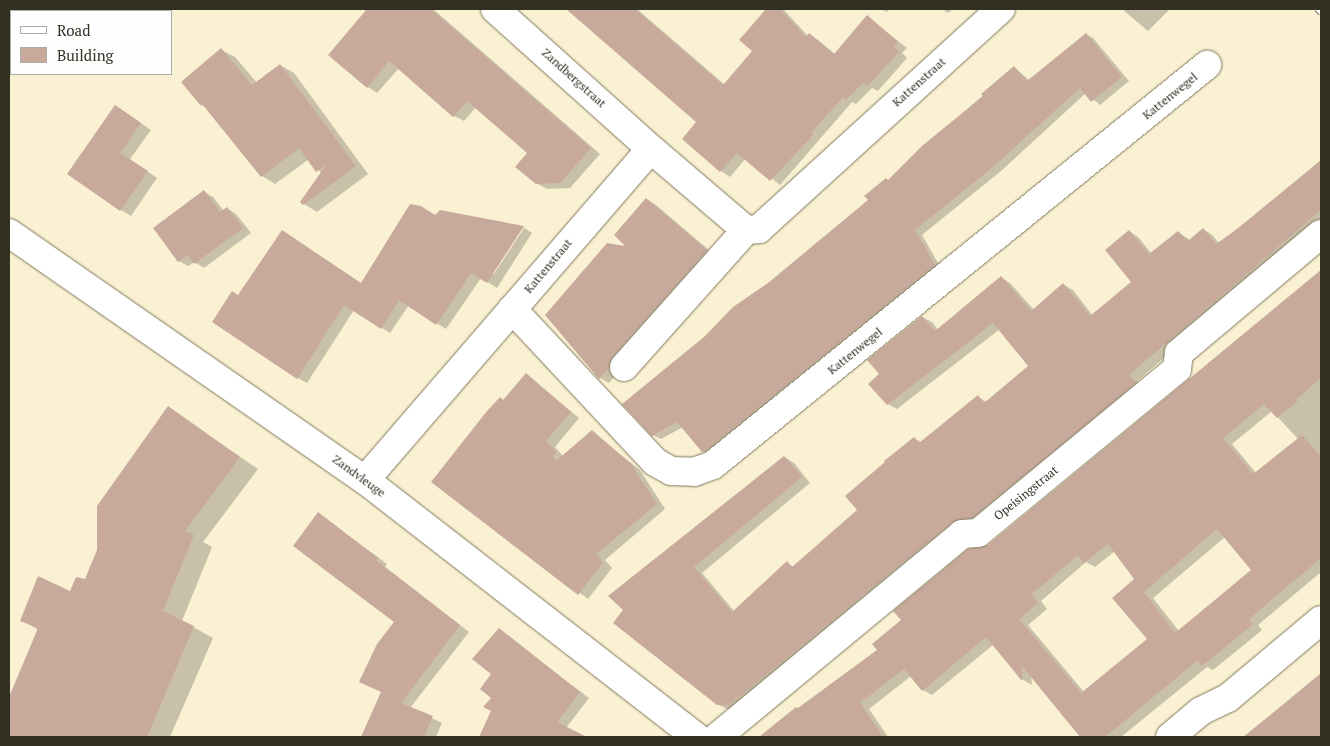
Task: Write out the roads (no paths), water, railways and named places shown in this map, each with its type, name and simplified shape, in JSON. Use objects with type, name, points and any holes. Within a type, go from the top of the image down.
[{"type":"street","name":"Zandbergstraat","points":[[496,9],[651,149]]},
{"type":"street","name":"Kattenstraat","points":[[624,366],[746,230],[759,229],[1001,9]]},
{"type":"street","name":"Kattenwegel","points":[[512,309],[655,462],[671,471],[694,472],[707,468],[1207,66]]},
{"type":"street","points":[[651,149],[746,230]]},
{"type":"street","name":"Kattenstraat","points":[[365,480],[651,149]]},
{"type":"street","name":"Zandvleuge","points":[[9,233],[365,480],[696,737]]},
{"type":"street","name":"Opeisingstraat","points":[[717,737],[962,534],[978,532],[1177,369],[1179,353],[1321,234]]},
{"type":"street","points":[[1170,737],[1201,711],[1228,698],[1321,620]]},
{"type":"railway","points":[[1317,9],[1321,13]]}]
